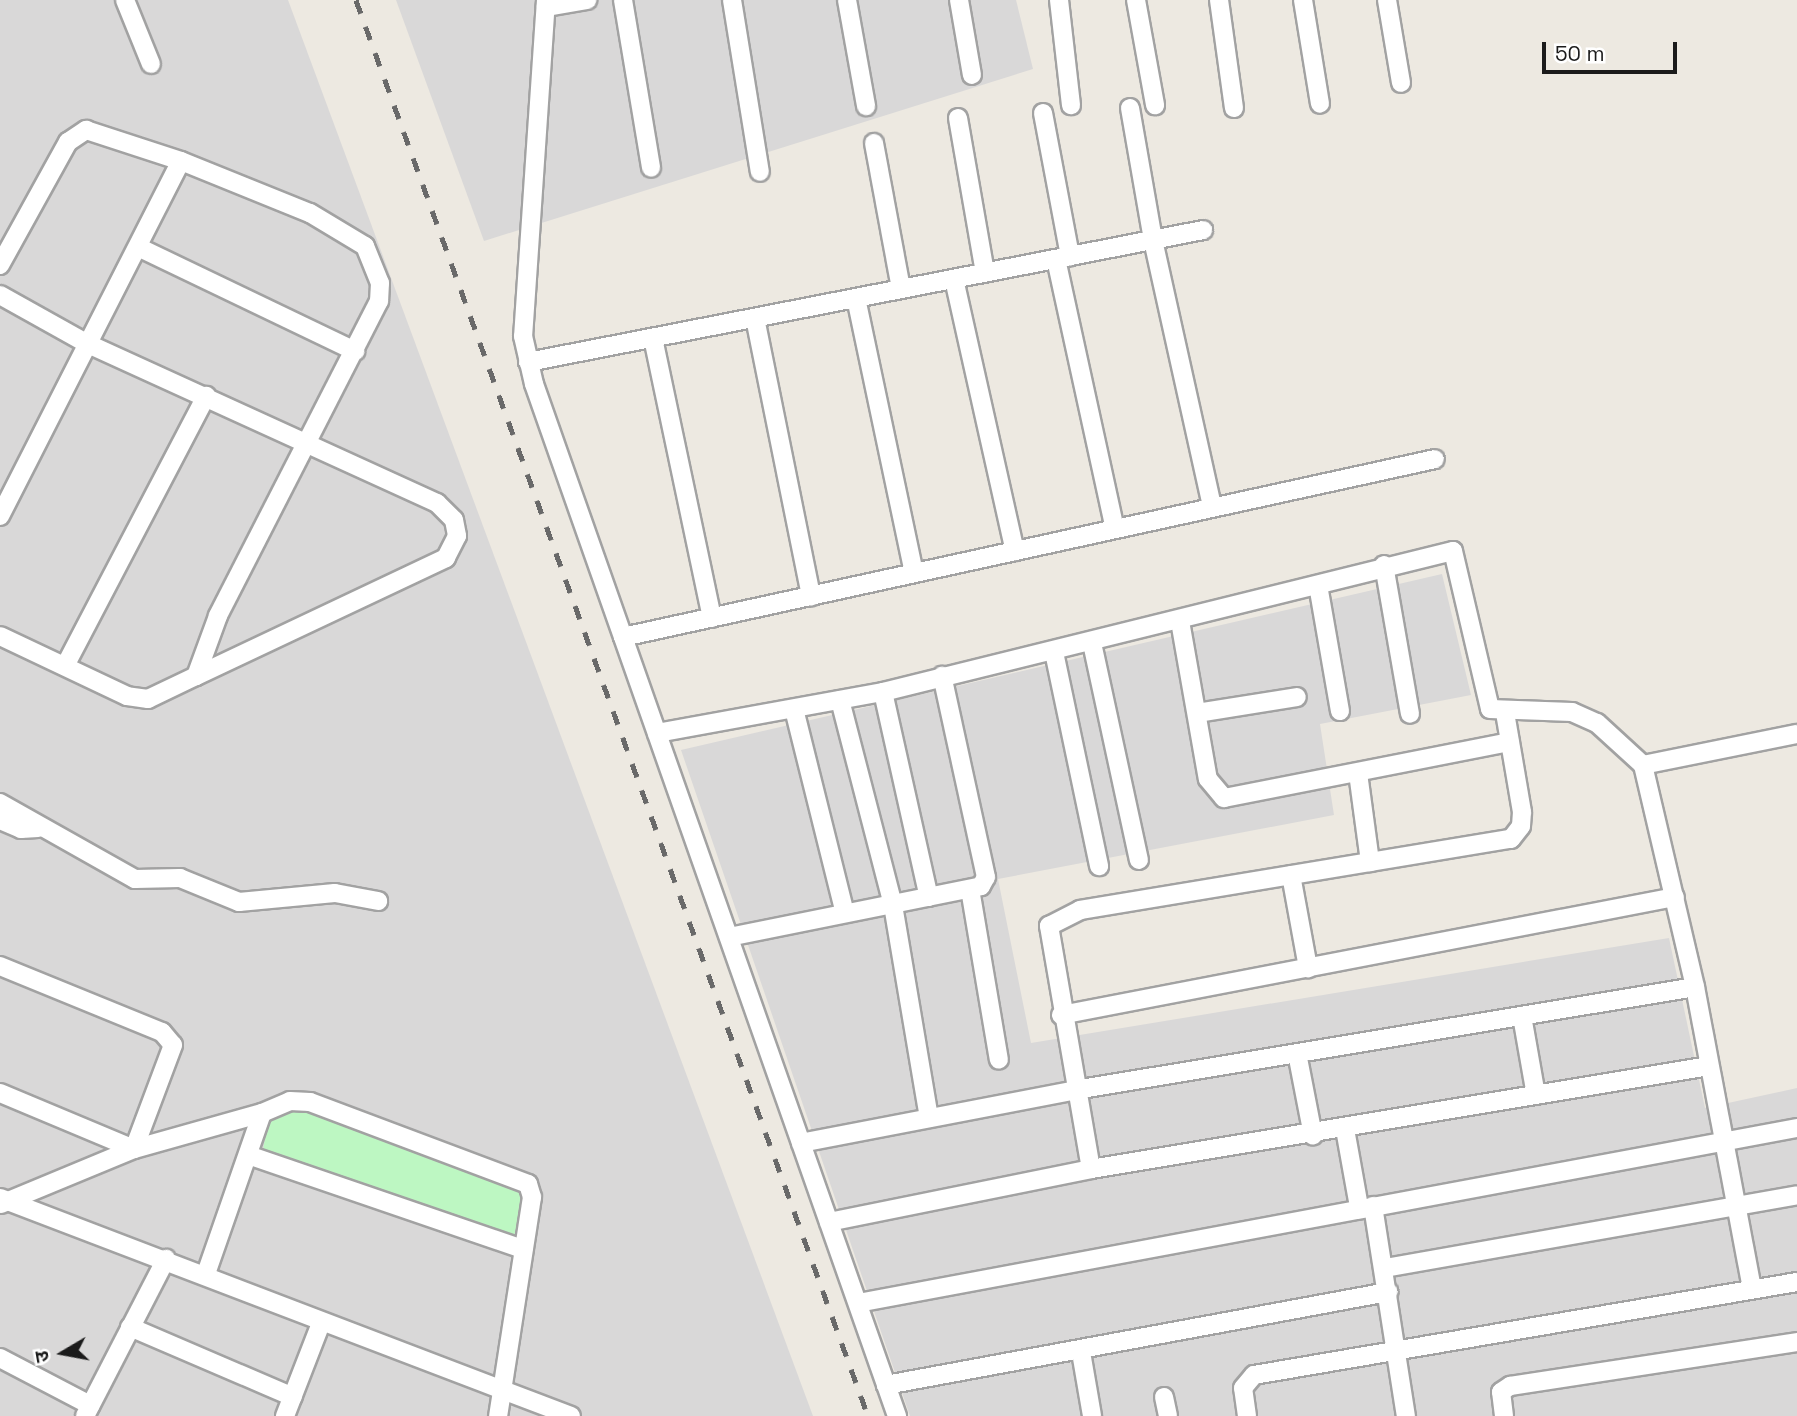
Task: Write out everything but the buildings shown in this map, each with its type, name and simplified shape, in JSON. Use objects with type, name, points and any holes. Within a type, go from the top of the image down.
[{"type":"street","points":[[125,0],[151,64]]},
{"type":"street","points":[[587,0],[546,4],[524,308],[528,362],[897,1416]]},
{"type":"street","points":[[623,0],[651,168]]},
{"type":"street","points":[[733,0],[760,172]]},
{"type":"street","points":[[847,0],[866,106]]},
{"type":"street","points":[[959,0],[972,75]]},
{"type":"street","points":[[1059,0],[1071,105]]},
{"type":"street","points":[[1136,0],[1155,104]]},
{"type":"street","points":[[1219,0],[1234,108]]},
{"type":"street","points":[[1303,0],[1320,104]]},
{"type":"street","points":[[1387,0],[1401,83]]},
{"type":"street","points":[[1130,108],[1153,240],[1212,506]]},
{"type":"street","points":[[1044,113],[1063,257],[1115,529]]},
{"type":"street","points":[[958,118],[985,273]]},
{"type":"street","points":[[0,265],[76,134],[100,131],[310,214],[365,246],[375,262],[379,301],[218,616],[196,676]]},
{"type":"street","points":[[874,143],[901,289]]},
{"type":"street","points":[[0,516],[181,161]]},
{"type":"street","points":[[528,362],[1202,230]]},
{"type":"street","points":[[138,247],[355,351]]},
{"type":"street","points":[[954,279],[1015,551]]},
{"type":"street","points":[[0,295],[86,343],[437,503],[454,520],[454,549],[446,558],[148,699],[127,696],[0,636]]},
{"type":"street","points":[[856,298],[914,573]]},
{"type":"street","points":[[755,318],[811,596]]},
{"type":"street","points":[[653,338],[712,618]]},
{"type":"street","points":[[65,666],[206,396]]},
{"type":"street","points":[[623,637],[1435,458]]},
{"type":"street","points":[[0,476],[17,484]]},
{"type":"street","points":[[657,733],[883,692],[1180,621],[1384,565],[1453,551],[1487,705],[1505,713],[1542,708],[1572,712],[1597,723],[1643,765],[1695,987],[1752,1289]]},
{"type":"street","points":[[1384,565],[1410,715]]},
{"type":"street","points":[[1318,584],[1340,710]]},
{"type":"street","points":[[1180,621],[1208,779],[1224,798],[1510,742]]},
{"type":"street","points":[[1092,643],[1139,860]]},
{"type":"street","points":[[1054,652],[1099,866]]},
{"type":"street","points":[[729,937],[970,889],[986,877],[942,676]]},
{"type":"street","points":[[883,692],[929,897]]},
{"type":"street","points":[[1197,713],[1297,697]]},
{"type":"street","points":[[839,700],[893,905],[929,1118]]},
{"type":"street","points":[[794,709],[845,913]]},
{"type":"street","points":[[1091,1169],[1047,940],[1049,926],[1058,917],[1518,833],[1522,812],[1505,713]]},
{"type":"street","points":[[1643,765],[1797,734]]},
{"type":"street","points":[[1357,773],[1370,862]]},
{"type":"street","points":[[0,803],[38,828],[122,875],[180,878],[226,900],[335,892],[378,901]]},
{"type":"street","points":[[2,827],[38,828]]},
{"type":"street","points":[[1291,875],[1308,968]]},
{"type":"street","points":[[970,889],[999,1060]]},
{"type":"street","points":[[1061,1015],[1675,897]]},
{"type":"street","points":[[0,967],[170,1039],[172,1052],[134,1149]]},
{"type":"street","points":[[801,1143],[1075,1090],[1695,987]]},
{"type":"street","points":[[1522,1016],[1536,1095]]},
{"type":"street","points":[[1297,1053],[1312,1135]]},
{"type":"street","points":[[829,1222],[1091,1169],[1312,1135],[1709,1066]]},
{"type":"street","points":[[0,1093],[134,1149]]},
{"type":"street","points":[[1,1201],[134,1149],[262,1113],[290,1101],[310,1102],[521,1179],[532,1190],[506,1394],[498,1416]]},
{"type":"street","points":[[206,1274],[262,1113]]},
{"type":"street","points":[[858,1303],[1366,1206],[1797,1128]]},
{"type":"street","points":[[1345,1129],[1385,1268],[1399,1350],[1406,1416]]},
{"type":"street","points":[[248,1155],[523,1249]]},
{"type":"street","points":[[1385,1268],[1797,1195]]},
{"type":"street","points":[[1,1201],[206,1274],[321,1323],[570,1416]]},
{"type":"street","points":[[0,1358],[88,1410],[166,1259]]},
{"type":"street","points":[[1247,1416],[1243,1388],[1254,1375],[1797,1282]]},
{"type":"street","points":[[886,1385],[1081,1352],[1388,1292]]},
{"type":"street","points":[[285,1416],[321,1323]]},
{"type":"street","points":[[130,1328],[293,1397]]},
{"type":"street","points":[[1503,1416],[1501,1392],[1510,1386],[1797,1342]]},
{"type":"street","points":[[1081,1352],[1092,1416]]},
{"type":"street","points":[[1164,1397],[1168,1416]]},
{"type":"shaded area","points":[[0,0],[288,0],[813,1416],[0,1416]]},
{"type":"shaded area","points":[[396,0],[1016,0],[1033,69],[484,241]]},
{"type":"shaded area","points":[[1442,574],[1471,695],[1320,724],[1334,815],[998,879],[1031,1043],[1669,938],[1705,1108],[1797,1088],[1797,1416],[910,1416],[681,750]]},
{"type":"green space","points":[[289,1105],[526,1189],[513,1240],[263,1150],[268,1122]]},
{"type":"railway","points":[[356,0],[868,1416]]}]
